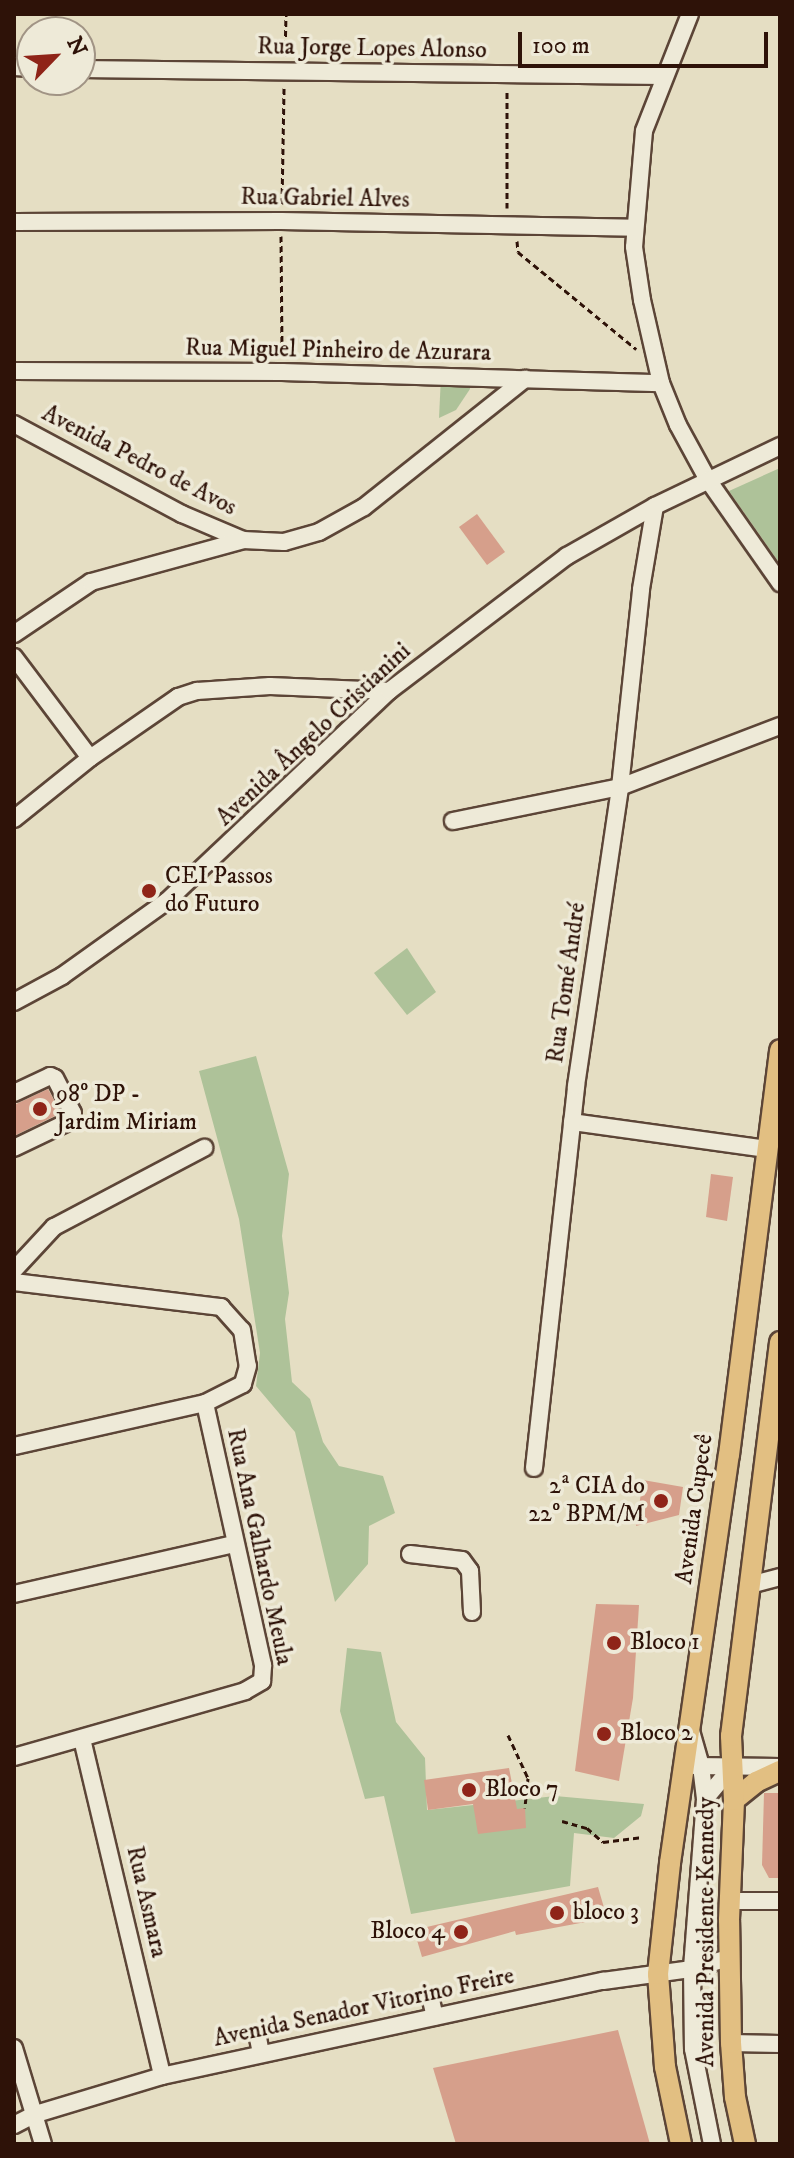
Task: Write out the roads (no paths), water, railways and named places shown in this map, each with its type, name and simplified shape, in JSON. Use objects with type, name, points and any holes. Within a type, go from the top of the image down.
[{"type":"main road","name":"Avenida Cupecê","points":[[658,1974],[693,1766],[691,1731],[780,1050]]},
{"type":"main road","points":[[732,1767],[732,1725],[776,1406],[780,1342]]},
{"type":"main road","name":"Avenida Presidente Kennedy","points":[[732,1767],[734,1800],[728,1958],[735,2097],[745,2144]]},
{"type":"main road","points":[[734,1800],[756,1782],[780,1769]]},
{"type":"main road","name":"Avenida Presidente Kennedy","points":[[658,1974],[665,2067],[681,2144]]},
{"type":"street","points":[[690,14],[663,76],[644,131],[635,228],[642,300],[661,383],[708,480],[780,583]]},
{"type":"street","name":"Rua Jorge Lopes Alonso","points":[[96,69],[663,76]]},
{"type":"street","name":"Rua Gabriel Alves","points":[[14,222],[281,221],[635,228]]},
{"type":"street","name":"Rua Miguel Pinheiro de Azurara","points":[[14,371],[282,372],[661,383]]},
{"type":"street","name":"Avenida Pedro de Avos","points":[[14,424],[182,514],[243,540],[300,539],[343,520],[525,379]]},
{"type":"street","name":"Avenida Ângelo Cristianini","points":[[14,1002],[62,976],[167,901],[389,691],[567,556],[655,506],[780,446]]},
{"type":"street","name":"Rua Tomé André","points":[[534,1468],[572,1122],[620,787],[641,589],[655,506]]},
{"type":"street","points":[[14,634],[91,582],[243,540]]},
{"type":"street","points":[[14,657],[90,758]]},
{"type":"street","points":[[14,819],[160,707],[197,691],[286,686],[389,691]]},
{"type":"street","points":[[453,821],[620,787],[780,726]]},
{"type":"street","points":[[14,1093],[50,1076],[55,1078],[73,1113],[70,1121],[14,1148]]},
{"type":"street","points":[[572,1122],[766,1149]]},
{"type":"street","points":[[14,1270],[39,1239],[54,1227],[204,1148]]},
{"type":"street","points":[[14,1282],[221,1307],[242,1330],[248,1366],[243,1384],[205,1403],[14,1446]]},
{"type":"street","name":"Rua Ana Galhardo Meula","points":[[82,1739],[245,1691],[262,1681],[264,1674],[205,1403]]},
{"type":"street","points":[[14,1594],[234,1544]]},
{"type":"street","points":[[410,1554],[462,1560],[470,1571],[472,1612]]},
{"type":"street","points":[[750,1585],[780,1577]]},
{"type":"street","points":[[14,1757],[82,1739]]},
{"type":"street","name":"Rua Asmara","points":[[82,1739],[162,2076]]},
{"type":"street","points":[[712,2144],[693,2049],[692,1969],[705,1799],[693,1766],[780,1769]]},
{"type":"street","points":[[705,1799],[732,1767]]},
{"type":"street","points":[[731,1901],[780,1901]]},
{"type":"street","name":"Avenida Senador Vitorino Freire","points":[[14,2125],[36,2114],[260,2046],[435,2017],[603,1981],[692,1969],[728,1958]]},
{"type":"street","points":[[431,2000],[435,2017]]},
{"type":"street","points":[[731,2043],[780,2044]]},
{"type":"street","points":[[14,2048],[43,2144]]},
{"type":"place","name":"CEI Passos do Futuro","points":[[149,891]]},
{"type":"place","name":"98º DP - Jardim Miriam","points":[[40,1109]]},
{"type":"place","name":"2ª CIA do 22º BPM/M","points":[[661,1501]]},
{"type":"place","name":"Bloco 1","points":[[614,1643]]},
{"type":"place","name":"Bloco 2","points":[[604,1734]]},
{"type":"place","name":"Bloco 7","points":[[469,1790]]},
{"type":"place","name":"bloco 3","points":[[557,1913]]},
{"type":"place","name":"Bloco 4","points":[[461,1932]]}]
